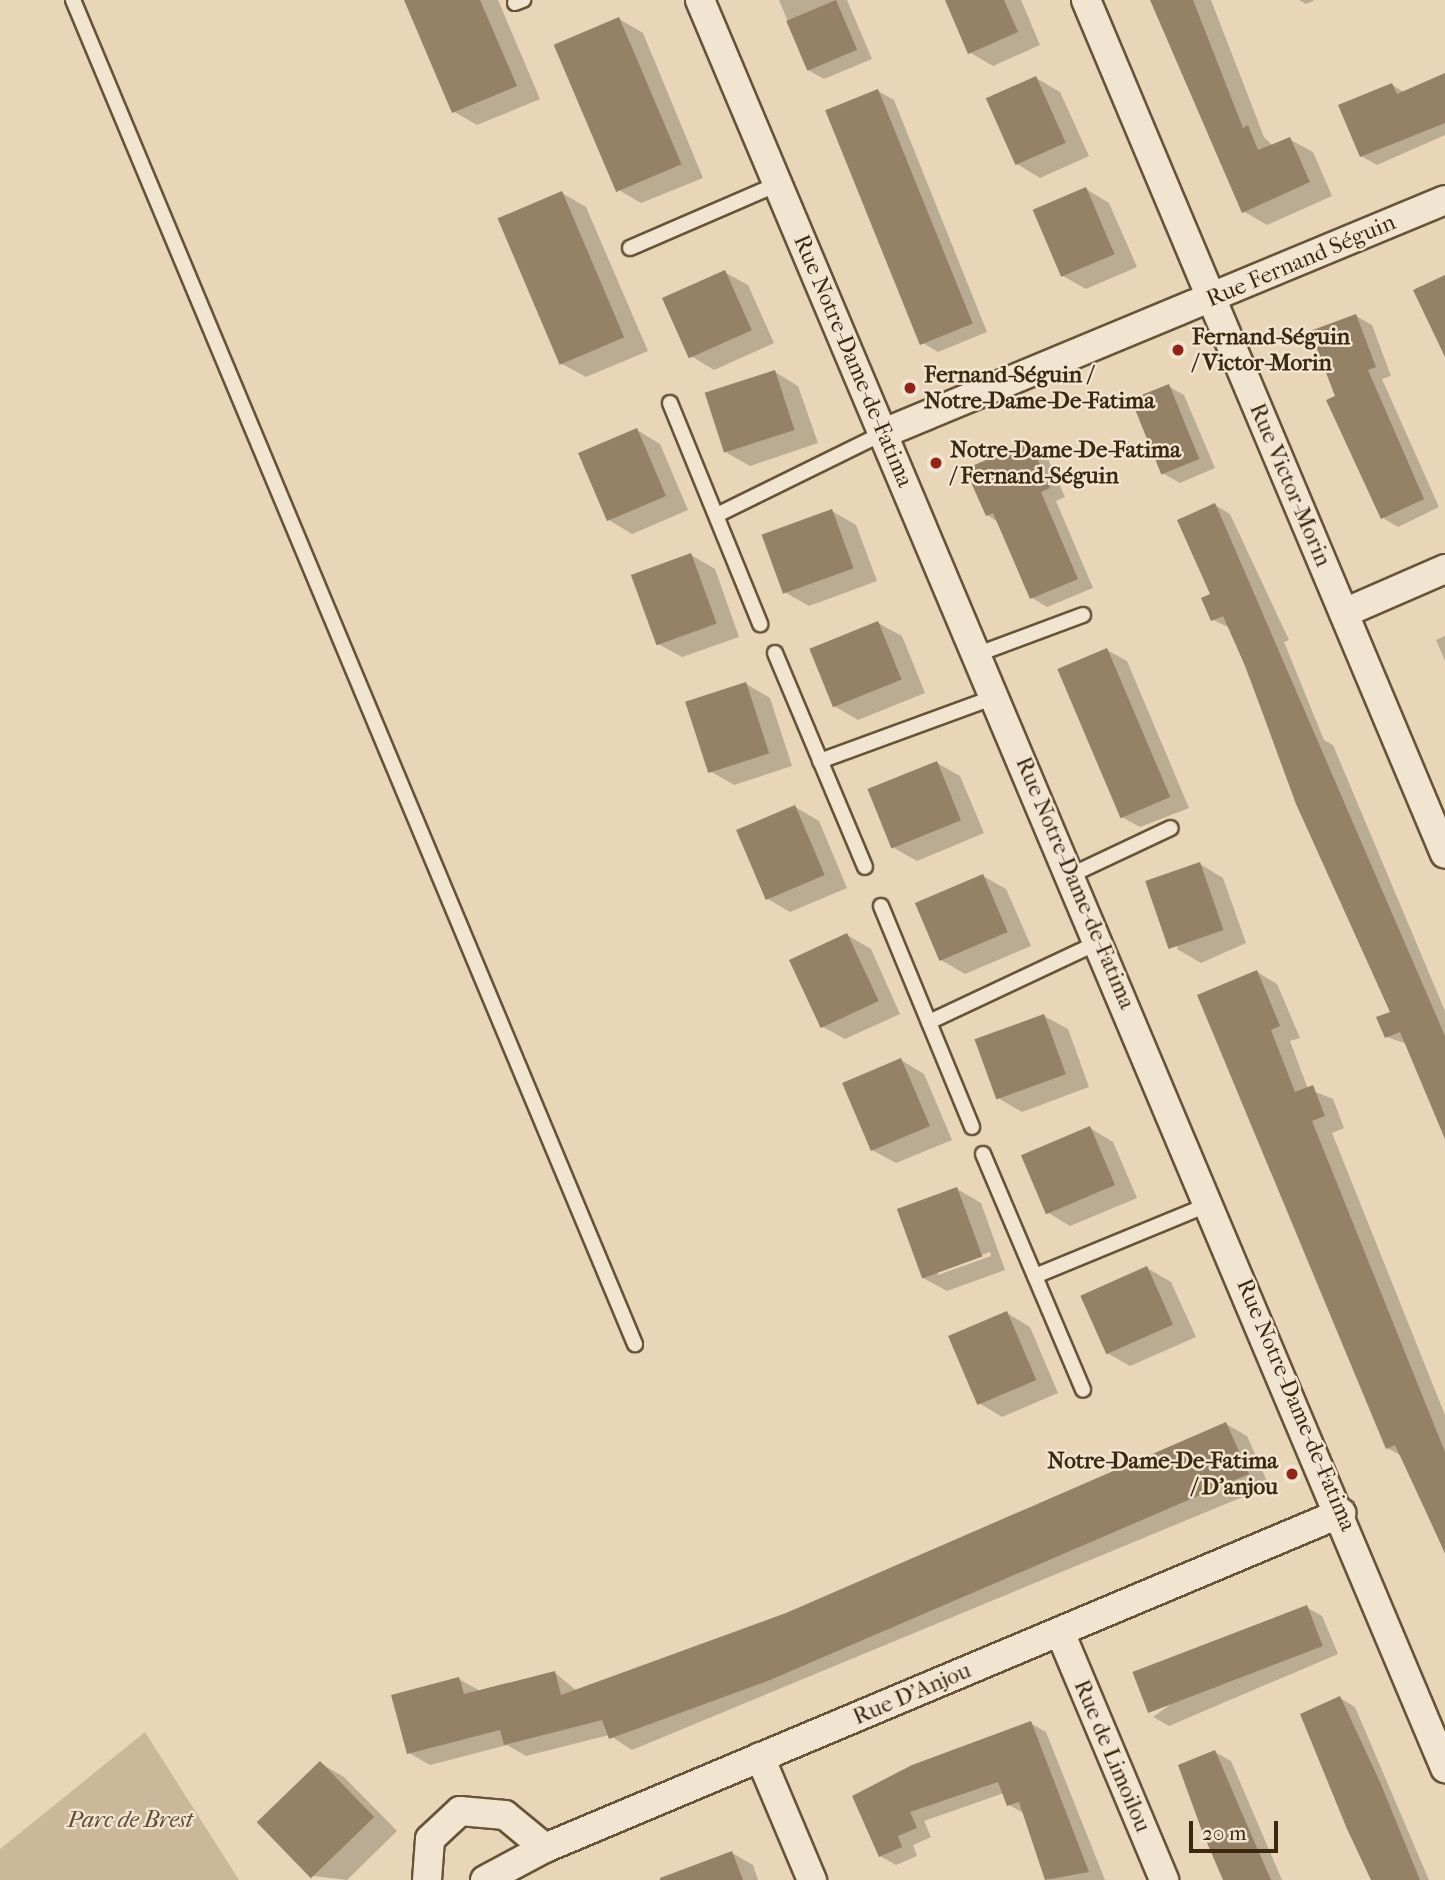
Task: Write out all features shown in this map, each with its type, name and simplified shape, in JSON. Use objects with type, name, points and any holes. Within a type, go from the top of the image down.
[{"type":"street","name":"Rue Notre-Dame-de-Fatima","points":[[700,0],[1341,1513],[1445,1768]]},
{"type":"street","name":"Rue Victor-Morin","points":[[1086,0],[1445,854]]},
{"type":"street","name":"Rue Fernand Séguin","points":[[884,433],[1445,200]]},
{"type":"street","points":[[1344,613],[1445,569]]},
{"type":"street","name":"Rue D'Anjou","points":[[485,1880],[545,1849],[1341,1513]]},
{"type":"street","name":"Rue de Limoilou","points":[[1060,1632],[1164,1880]]},
{"type":"street","points":[[760,1757],[812,1880]]},
{"type":"street","points":[[427,1880],[430,1839],[460,1811],[499,1812],[545,1849]]},
{"type":"lane","points":[[74,0],[635,1345]]},
{"type":"lane","points":[[630,248],[778,184]]},
{"type":"lane","points":[[670,403],[760,624]]},
{"type":"lane","points":[[717,515],[884,433]]},
{"type":"lane","points":[[978,654],[1083,615]]},
{"type":"lane","points":[[775,653],[865,867]]},
{"type":"lane","points":[[820,761],[996,697]]},
{"type":"lane","points":[[1071,875],[1171,828]]},
{"type":"lane","points":[[881,906],[972,1127]]},
{"type":"lane","points":[[929,1022],[1100,942]]},
{"type":"lane","points":[[983,1154],[1083,1390]]},
{"type":"lane","points":[[1035,1276],[1210,1204]]},
{"type":"green space","name":"Parc de Brest","points":[[145,1732],[239,1880],[0,1880],[0,1849]]},
{"type":"building","points":[[404,0],[480,0],[517,86],[452,113]]},
{"type":"building","points":[[836,0],[857,50],[807,71],[786,21]]},
{"type":"building","points":[[945,0],[1004,0],[1018,32],[968,54]]},
{"type":"building","points":[[1150,0],[1193,0],[1243,128],[1248,125],[1258,150],[1290,137],[1310,182],[1242,213]]},
{"type":"building","points":[[619,17],[682,164],[616,192],[554,45]]},
{"type":"building","points":[[1445,73],[1445,123],[1360,157],[1338,105],[1392,83],[1397,94]]},
{"type":"building","points":[[1036,76],[1066,143],[1015,165],[986,98]]},
{"type":"building","points":[[878,89],[973,324],[920,345],[825,110]]},
{"type":"building","points":[[1086,187],[1115,254],[1061,277],[1033,210]]},
{"type":"building","points":[[562,191],[624,337],[560,365],[498,218]]},
{"type":"building","points":[[725,270],[752,330],[689,358],[662,298]]},
{"type":"building","points":[[1445,275],[1445,357],[1413,290]]},
{"type":"building","points":[[1356,314],[1376,367],[1368,370],[1424,499],[1381,519],[1326,400],[1335,396],[1310,331]]},
{"type":"building","points":[[775,370],[794,430],[724,453],[705,393]]},
{"type":"building","points":[[1169,384],[1199,459],[1161,474],[1131,399]]},
{"type":"building","points":[[637,428],[666,496],[607,521],[578,453]]},
{"type":"building","points":[[1030,441],[1050,488],[1041,492],[1078,579],[1030,599],[993,513],[986,516],[965,469]]},
{"type":"building","points":[[1215,503],[1445,1036],[1445,1139],[1400,1032],[1385,1038],[1376,1017],[1390,1012],[1296,804],[1246,668],[1223,616],[1211,621],[1201,598],[1210,594],[1177,520]]},
{"type":"building","points":[[832,509],[854,568],[783,594],[762,535]]},
{"type":"building","points":[[691,553],[717,623],[657,645],[631,575]]},
{"type":"building","points":[[878,621],[902,679],[833,707],[809,649]]},
{"type":"building","points":[[1107,648],[1170,797],[1121,818],[1057,669]]},
{"type":"building","points":[[746,682],[769,753],[708,773],[685,702]]},
{"type":"building","points":[[937,761],[961,820],[891,848],[867,789]]},
{"type":"building","points":[[795,805],[825,875],[766,900],[736,830]]},
{"type":"building","points":[[1200,862],[1223,930],[1169,949],[1145,881]]},
{"type":"building","points":[[983,874],[1008,932],[939,961],[915,903]]},
{"type":"building","points":[[847,933],[879,1001],[821,1028],[789,960]]},
{"type":"building","points":[[1257,970],[1280,1026],[1271,1030],[1295,1092],[1313,1085],[1325,1116],[1312,1121],[1445,1452],[1445,1553],[1395,1445],[1386,1449],[1197,995]]},
{"type":"building","points":[[1044,1014],[1066,1074],[996,1099],[974,1039]]},
{"type":"building","points":[[901,1058],[930,1126],[871,1151],[842,1083]]},
{"type":"building","points":[[1090,1126],[1115,1185],[1046,1214],[1021,1155]]},
{"type":"building","points":[[957,1187],[982,1257],[922,1278],[897,1209]]},
{"type":"building","points":[[1147,1266],[1173,1324],[1106,1354],[1080,1296]]},
{"type":"building","points":[[1007,1311],[1036,1380],[977,1405],[948,1336]]},
{"type":"building","points":[[1226,1422],[1249,1474],[770,1680],[609,1739],[602,1720],[504,1745],[500,1730],[407,1754],[391,1695],[459,1677],[464,1694],[555,1671],[561,1695],[786,1613]]},
{"type":"building","points":[[1307,1605],[1323,1646],[1148,1713],[1132,1672]]},
{"type":"building","points":[[1340,1696],[1380,1782],[1420,1880],[1371,1880],[1347,1829],[1300,1714]]},
{"type":"building","points":[[1031,1721],[1089,1872],[1045,1880],[1019,1802],[1007,1806],[998,1782],[910,1812],[917,1828],[898,1836],[902,1847],[879,1857],[852,1796],[912,1765]]},
{"type":"building","points":[[1215,1750],[1271,1880],[1223,1880],[1178,1765]]},
{"type":"building","points":[[320,1761],[374,1817],[311,1878],[257,1822]]},
{"type":"building","points":[[732,1851],[743,1880],[660,1880],[660,1878]]},
{"type":"place","name":"Fernand-Séguin / Victor-Morin","points":[[1178,350]]},
{"type":"place","name":"Fernand-Séguin / Notre-Dame-De-Fatima","points":[[910,388]]},
{"type":"place","name":"Notre-Dame-De-Fatima / Fernand-Séguin","points":[[936,463]]},
{"type":"place","name":"Notre-Dame-De-Fatima / D'anjou","points":[[1292,1474]]}]
